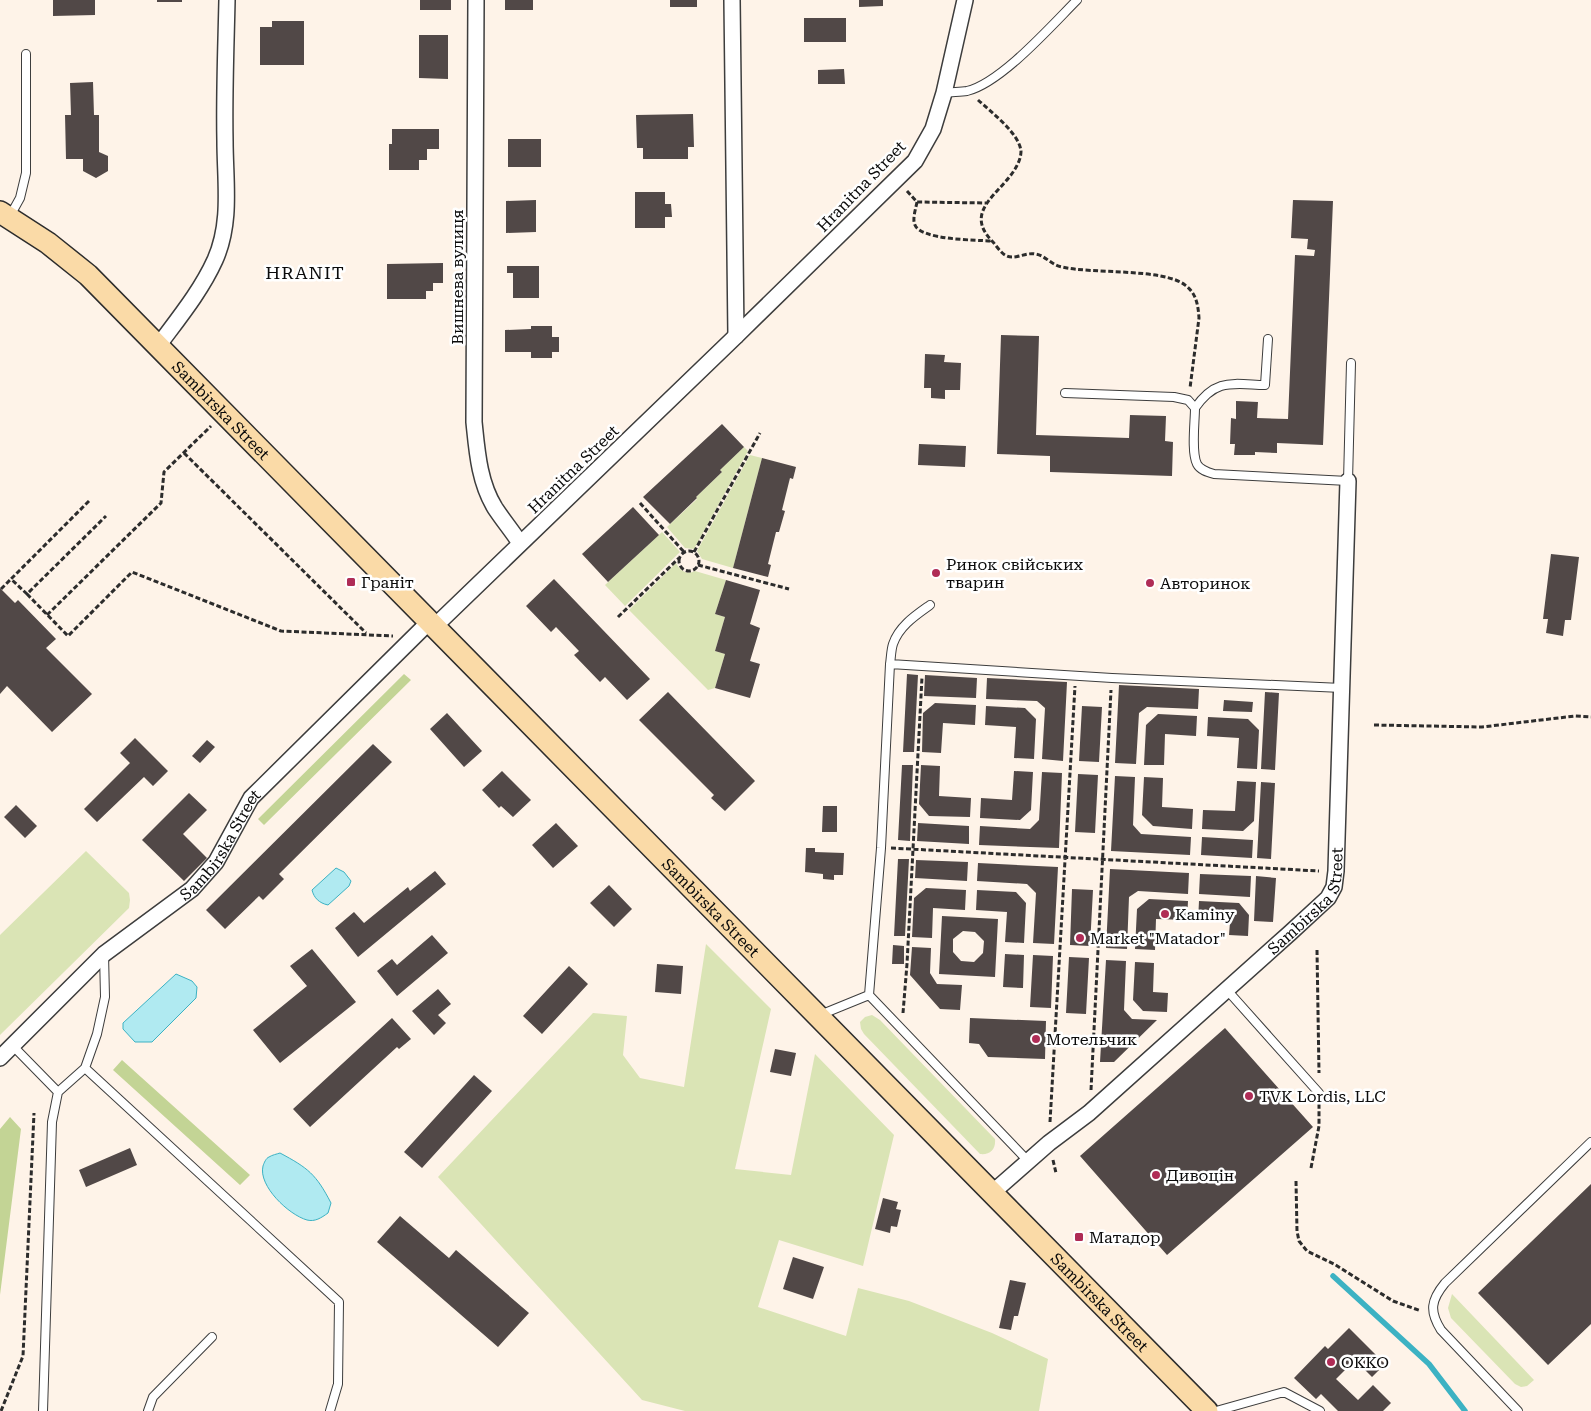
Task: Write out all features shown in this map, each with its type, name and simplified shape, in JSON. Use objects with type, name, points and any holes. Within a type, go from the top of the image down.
[{"type":"main road","name":"Sambirska Street","points":[[5,215],[48,243],[88,275],[1207,1411]]},
{"type":"street","points":[[158,346],[201,285],[215,260],[224,230],[227,200],[225,141],[227,0]]},
{"type":"street","name":"Вишнева вулиця","points":[[476,0],[474,422],[477,452],[484,483],[494,507],[520,543]]},
{"type":"street","points":[[732,0],[736,336]]},
{"type":"street","name":"Hranitna Street","points":[[432,624],[520,543],[736,336],[915,161],[932,128],[944,93],[965,0]]},
{"type":"street","name":"Sambirska Street","points":[[992,1193],[1049,1143],[1089,1114],[1328,898],[1334,887],[1348,480]]},
{"type":"street","name":"Sambirska Street","points":[[0,1058],[104,954],[192,889],[216,862],[251,798],[414,637],[432,624]]},
{"type":"lane","points":[[944,93],[969,90],[990,80],[1027,50],[1077,0]]},
{"type":"lane","points":[[5,215],[20,198],[26,173],[26,54]]},
{"type":"lane","points":[[1268,338],[1265,385],[1226,384],[1218,386],[1202,398],[1195,408],[1195,456],[1198,465],[1204,472],[1348,480],[1351,363]]},
{"type":"lane","points":[[1064,393],[1174,397],[1188,400],[1195,408]]},
{"type":"lane","points":[[930,605],[908,622],[898,634],[893,644],[890,664],[881,848],[869,995],[1028,1161]]},
{"type":"lane","points":[[890,664],[1112,678],[1342,688]]},
{"type":"lane","points":[[43,1411],[52,1122],[58,1092],[85,1068],[97,1034],[105,997],[104,954]]},
{"type":"lane","points":[[1227,990],[1319,1093]]},
{"type":"lane","points":[[818,1016],[869,995]]},
{"type":"lane","points":[[12,1046],[58,1092]]},
{"type":"lane","points":[[85,1068],[340,1302],[338,1384],[330,1411]]},
{"type":"lane","points":[[1518,1411],[1441,1330],[1434,1319],[1432,1310],[1434,1301],[1437,1292],[1445,1283],[1591,1142]]},
{"type":"lane","points":[[148,1411],[153,1397],[212,1337]]},
{"type":"lane","points":[[1216,1411],[1284,1392],[1320,1411]]},
{"type":"path","points":[[969,90],[1013,133],[1021,151],[1020,160],[1010,178],[983,209],[981,218],[986,235],[1005,255],[1011,257],[1025,254],[1042,255],[1061,267],[1161,276],[1183,283],[1196,298],[1199,318],[1188,400]]},
{"type":"path","points":[[895,180],[917,202],[987,203]]},
{"type":"path","points":[[917,202],[914,221],[915,227],[919,231],[935,236],[992,241]]},
{"type":"path","points":[[47,615],[161,503],[164,472],[224,413]]},
{"type":"path","points":[[694,552],[760,433]]},
{"type":"path","points":[[184,453],[367,634]]},
{"type":"path","points":[[1,589],[89,501]]},
{"type":"path","points":[[640,503],[684,552]]},
{"type":"path","points":[[26,594],[106,516]]},
{"type":"path","points":[[618,617],[684,552],[690,550],[694,552],[698,556],[698,565]]},
{"type":"path","points":[[679,558],[680,566],[685,570],[692,570],[698,565]]},
{"type":"path","points":[[698,565],[789,589]]},
{"type":"path","points":[[11,579],[68,636],[132,572],[281,631],[414,637]]},
{"type":"path","points":[[902,1028],[922,666]]},
{"type":"path","points":[[1056,1173],[1049,1143],[1075,675]]},
{"type":"path","points":[[1089,1114],[1112,678]]},
{"type":"path","points":[[1374,725],[1482,727],[1575,716],[1591,717]]},
{"type":"path","points":[[881,848],[1336,872]]},
{"type":"path","points":[[1311,1168],[1319,1126],[1318,950]]},
{"type":"path","points":[[2,1411],[23,1356],[34,1114]]},
{"type":"path","points":[[1296,1181],[1297,1231],[1302,1246],[1312,1255],[1334,1264],[1393,1301],[1424,1312],[1434,1319]]},
{"type":"green space","points":[[744,447],[748,451],[694,549],[685,548],[667,527],[697,499],[696,497],[722,472],[720,470]]},
{"type":"green space","points":[[750,455],[762,458],[733,568],[702,559],[697,551]]},
{"type":"green space","points":[[662,532],[680,552],[625,606],[605,585]]},
{"type":"green space","points":[[676,563],[684,572],[695,571],[726,580],[715,614],[725,617],[715,651],[725,654],[715,688],[708,690],[629,610]]},
{"type":"green space","points":[[404,674],[411,680],[264,825],[258,819]]},
{"type":"green space","points":[[86,851],[129,893],[129,908],[0,1035],[0,935]]},
{"type":"green space","points":[[706,944],[771,1009],[735,1169],[791,1175],[815,1054],[894,1135],[863,1266],[779,1240],[758,1307],[846,1336],[858,1288],[909,1301],[992,1333],[1048,1359],[1039,1411],[685,1411],[642,1400],[438,1177],[593,1013],[627,1016],[623,1055],[640,1078],[684,1087]]},
{"type":"green space","points":[[872,1015],[880,1020],[995,1139],[992,1151],[987,1154],[980,1154],[864,1034],[860,1022],[865,1017]]},
{"type":"green space","points":[[122,1060],[250,1175],[240,1185],[113,1070]]},
{"type":"green space","points":[[10,1117],[21,1129],[0,1295],[0,1129]]},
{"type":"green space","points":[[1452,1294],[1534,1380],[1527,1386],[1521,1387],[1515,1384],[1451,1318],[1448,1308]]},
{"type":"water","points":[[336,868],[344,872],[351,881],[349,886],[328,905],[317,900],[312,890]]},
{"type":"water","points":[[176,974],[192,981],[197,987],[196,998],[152,1042],[135,1042],[123,1029],[123,1023]]},
{"type":"water","points":[[280,1153],[298,1163],[316,1178],[331,1203],[328,1213],[315,1220],[307,1220],[292,1212],[276,1199],[265,1182],[263,1166],[268,1158]]},
{"type":"building","points":[[53,0],[95,0],[95,15],[53,16]]},
{"type":"building","points":[[157,0],[182,0],[182,2],[157,2]]},
{"type":"building","points":[[420,0],[451,0],[451,10],[420,10]]},
{"type":"building","points":[[505,0],[533,0],[533,10],[505,10]]},
{"type":"building","points":[[670,0],[697,0],[697,7],[670,7]]},
{"type":"building","points":[[859,0],[883,0],[883,6],[859,7]]},
{"type":"building","points":[[804,18],[846,18],[846,42],[804,42]]},
{"type":"building","points":[[272,21],[304,21],[304,65],[260,65],[260,27],[272,27]]},
{"type":"building","points":[[419,35],[448,35],[448,79],[419,78]]},
{"type":"building","points":[[844,69],[845,84],[818,84],[818,70]]},
{"type":"building","points":[[93,82],[94,115],[99,115],[99,152],[108,156],[108,171],[96,178],[83,171],[83,159],[66,159],[65,115],[71,115],[70,83]]},
{"type":"building","points":[[693,114],[694,147],[688,147],[688,159],[643,159],[643,148],[637,148],[636,115]]},
{"type":"building","points":[[392,129],[439,129],[439,149],[427,149],[427,160],[419,160],[419,170],[389,170],[389,144],[392,144]]},
{"type":"building","points":[[508,139],[541,139],[541,167],[508,167]]},
{"type":"building","points":[[635,192],[665,192],[665,204],[671,204],[672,217],[665,217],[665,228],[635,228]]},
{"type":"building","points":[[536,200],[536,232],[506,233],[506,201]]},
{"type":"building","points":[[1293,200],[1333,201],[1323,445],[1277,443],[1277,453],[1255,452],[1255,455],[1234,455],[1235,444],[1230,444],[1231,418],[1236,419],[1236,401],[1258,402],[1257,418],[1288,419],[1295,255],[1314,256],[1315,250],[1307,249],[1308,239],[1291,238]]},
{"type":"building","points":[[443,263],[443,283],[433,283],[433,291],[426,291],[426,299],[387,299],[387,264]]},
{"type":"building","points":[[507,266],[539,266],[539,298],[513,298],[513,273],[507,273]]},
{"type":"building","points":[[531,326],[552,326],[552,337],[559,337],[559,352],[552,352],[552,358],[531,358],[531,352],[505,352],[505,330],[531,329]]},
{"type":"building","points":[[1001,335],[1039,336],[1036,435],[1129,438],[1130,415],[1166,416],[1165,441],[1173,442],[1172,476],[1050,472],[1050,456],[997,454]]},
{"type":"building","points":[[925,354],[945,355],[944,362],[961,363],[960,390],[945,390],[945,399],[931,398],[931,388],[924,388]]},
{"type":"building","points":[[722,424],[744,447],[670,524],[643,497]]},
{"type":"building","points":[[919,444],[966,446],[965,467],[918,465]]},
{"type":"building","points":[[762,458],[796,467],[793,479],[790,478],[782,510],[785,511],[779,532],[776,532],[768,564],[771,565],[768,577],[733,568]]},
{"type":"building","points":[[633,507],[659,535],[608,582],[582,554]]},
{"type":"building","points":[[1551,554],[1579,557],[1571,620],[1565,620],[1563,636],[1546,633],[1548,619],[1543,619]]},
{"type":"building","points":[[554,579],[650,679],[627,700],[605,677],[600,682],[574,655],[579,651],[556,627],[551,632],[526,606]]},
{"type":"building","points":[[726,580],[760,590],[750,624],[760,628],[750,661],[760,664],[750,698],[715,688],[725,654],[715,651],[725,617],[715,614]]},
{"type":"building","points":[[0,588],[15,603],[18,600],[56,639],[46,648],[92,694],[52,732],[7,686],[0,694]]},
{"type":"building","points":[[907,674],[918,675],[914,752],[903,752]]},
{"type":"building","points":[[925,675],[977,678],[976,698],[924,696]]},
{"type":"building","points":[[987,678],[1067,682],[1063,761],[1042,759],[1045,708],[1037,701],[986,699]]},
{"type":"building","points":[[1119,685],[1199,689],[1198,709],[1147,707],[1139,713],[1136,764],[1115,763]]},
{"type":"building","points":[[668,692],[755,781],[725,811],[711,798],[714,795],[639,720]]},
{"type":"building","points":[[1265,692],[1279,693],[1275,770],[1261,769]]},
{"type":"building","points":[[1224,700],[1253,702],[1252,712],[1223,711]]},
{"type":"building","points":[[935,703],[976,705],[975,725],[943,723],[941,753],[922,752],[923,713]]},
{"type":"building","points":[[986,706],[1025,708],[1036,719],[1034,759],[1014,758],[1016,727],[985,725]]},
{"type":"building","points":[[1082,706],[1102,707],[1099,762],[1079,761]]},
{"type":"building","points":[[447,713],[482,751],[464,767],[430,729]]},
{"type":"building","points":[[1158,714],[1197,716],[1196,736],[1165,734],[1164,765],[1144,765],[1146,725]]},
{"type":"building","points":[[1208,717],[1248,719],[1259,730],[1257,769],[1237,768],[1239,738],[1207,736]]},
{"type":"building","points":[[135,738],[168,771],[153,786],[144,777],[97,822],[84,809],[130,763],[120,753]]},
{"type":"building","points":[[207,740],[215,747],[200,763],[192,756]]},
{"type":"building","points":[[373,744],[392,762],[279,874],[284,879],[263,900],[259,896],[225,929],[206,910]]},
{"type":"building","points":[[902,765],[913,765],[910,841],[898,840]]},
{"type":"building","points":[[921,765],[940,766],[939,796],[971,798],[970,817],[929,816],[919,804]]},
{"type":"building","points":[[502,771],[531,800],[513,817],[501,806],[499,808],[482,790]]},
{"type":"building","points":[[1014,771],[1033,772],[1031,810],[1020,820],[980,818],[981,798],[1012,800]]},
{"type":"building","points":[[1042,772],[1062,773],[1059,848],[979,845],[980,826],[1030,829],[1039,820]]},
{"type":"building","points":[[1078,774],[1098,775],[1095,833],[1075,832]]},
{"type":"building","points":[[1115,776],[1135,777],[1133,825],[1141,834],[1191,837],[1190,855],[1111,851]]},
{"type":"building","points":[[1144,777],[1163,778],[1162,807],[1193,809],[1192,829],[1153,826],[1142,815]]},
{"type":"building","points":[[1237,781],[1256,782],[1254,821],[1243,831],[1202,829],[1203,810],[1235,811]]},
{"type":"building","points":[[1261,782],[1275,783],[1271,859],[1257,858]]},
{"type":"building","points":[[189,793],[207,810],[183,834],[207,858],[184,881],[142,840]]},
{"type":"building","points":[[16,805],[37,826],[25,838],[4,817]]},
{"type":"building","points":[[823,806],[837,806],[837,832],[822,832]]},
{"type":"building","points":[[556,823],[578,846],[553,868],[532,845]]},
{"type":"building","points":[[918,823],[969,826],[969,844],[917,841]]},
{"type":"building","points":[[1202,837],[1253,840],[1252,858],[1201,855]]},
{"type":"building","points":[[806,848],[815,848],[815,852],[844,853],[843,875],[834,875],[834,880],[823,879],[823,874],[805,872]]},
{"type":"building","points":[[898,859],[909,859],[905,936],[894,936]]},
{"type":"building","points":[[916,860],[968,862],[967,881],[915,878]]},
{"type":"building","points":[[978,863],[1058,867],[1054,944],[1033,943],[1036,893],[1027,884],[977,881]]},
{"type":"building","points":[[1110,869],[1189,873],[1188,894],[1138,891],[1129,897],[1127,949],[1106,948]]},
{"type":"building","points":[[435,871],[446,884],[358,957],[335,928],[354,912],[364,923],[408,887],[410,891]]},
{"type":"building","points":[[1200,874],[1251,876],[1250,897],[1199,894]]},
{"type":"building","points":[[1256,876],[1276,878],[1273,922],[1254,921]]},
{"type":"building","points":[[609,885],[632,909],[614,927],[590,903]]},
{"type":"building","points":[[926,888],[966,890],[965,910],[933,908],[932,938],[912,937],[914,898]]},
{"type":"building","points":[[1072,889],[1093,890],[1090,946],[1070,945]]},
{"type":"building","points":[[977,890],[1016,892],[1026,903],[1024,943],[1005,942],[1007,912],[976,910]]},
{"type":"building","points":[[1149,899],[1188,901],[1187,920],[1156,919],[1155,950],[1135,949],[1137,909]]},
{"type":"building","points":[[1199,901],[1239,903],[1249,915],[1248,936],[1229,935],[1230,922],[1198,921]]},
{"type":"building","points":[[942,916],[998,919],[995,977],[939,974]],"holes":[[[963,931],[975,932],[984,941],[983,953],[974,962],[961,961],[953,952],[953,939]]]},
{"type":"building","points":[[432,935],[448,953],[397,996],[377,971],[392,959],[397,965]]},
{"type":"building","points":[[893,945],[904,946],[904,964],[892,964]]},
{"type":"building","points":[[912,947],[931,948],[930,973],[937,984],[962,985],[960,1010],[940,1009],[910,975]]},
{"type":"building","points":[[312,949],[356,1002],[280,1063],[253,1030],[307,986],[290,966]]},
{"type":"building","points":[[1005,954],[1024,955],[1023,988],[1003,987]]},
{"type":"building","points":[[1033,955],[1053,956],[1051,1008],[1030,1007]]},
{"type":"building","points":[[1069,957],[1089,958],[1086,1014],[1066,1013]]},
{"type":"building","points":[[1106,960],[1126,961],[1124,1010],[1132,1019],[1157,1020],[1114,1062],[1100,1062]]},
{"type":"building","points":[[1135,962],[1154,963],[1153,992],[1168,993],[1167,1012],[1143,1011],[1133,1000]]},
{"type":"building","points":[[657,964],[683,966],[681,994],[655,992]]},
{"type":"building","points":[[569,966],[588,984],[542,1034],[523,1016]]},
{"type":"building","points":[[438,989],[451,1004],[438,1015],[446,1023],[434,1035],[412,1011]]},
{"type":"building","points":[[392,1018],[411,1039],[399,1049],[397,1047],[310,1127],[293,1109]]},
{"type":"building","points":[[970,1018],[1046,1021],[1045,1059],[988,1057],[979,1044],[969,1043]]},
{"type":"building","points":[[1225,1028],[1313,1127],[1167,1255],[1080,1156]]},
{"type":"building","points":[[775,1049],[796,1053],[791,1076],[770,1072]]},
{"type":"building","points":[[474,1075],[492,1091],[422,1168],[404,1152]]},
{"type":"building","points":[[130,1148],[137,1165],[86,1187],[79,1170]]},
{"type":"building","points":[[1591,1184],[1591,1324],[1548,1365],[1478,1293]]},
{"type":"building","points":[[883,1198],[898,1202],[896,1209],[901,1210],[897,1227],[891,1226],[890,1233],[875,1229]]},
{"type":"building","points":[[400,1216],[449,1258],[456,1250],[529,1313],[498,1347],[377,1242]]},
{"type":"building","points":[[793,1257],[824,1267],[813,1299],[783,1289]]},
{"type":"building","points":[[1010,1280],[1026,1283],[1018,1316],[1014,1316],[1011,1330],[999,1328]]},
{"type":"building","name":"OKKO","points":[[1349,1328],[1385,1364],[1372,1377],[1355,1360],[1336,1379],[1358,1400],[1373,1385],[1391,1403],[1383,1411],[1338,1411],[1321,1394],[1316,1399],[1294,1378],[1325,1346],[1328,1349]]},
{"type":"waterway","points":[[1333,1276],[1429,1364],[1465,1411]]},
{"type":"place","name":"Ринок свійських тварин","points":[[936,573]]},
{"type":"place","name":"Граніт","points":[[351,582]]},
{"type":"place","name":"Авторинок","points":[[1150,583]]},
{"type":"place","name":"Kaminy","points":[[1165,914]]},
{"type":"place","name":"Market \"Matador\"","points":[[1080,938]]},
{"type":"place","name":"Мотельчик","points":[[1036,1039]]},
{"type":"place","name":"TVK Lordis, LLC","points":[[1249,1096]]},
{"type":"place","name":"Дивоцін","points":[[1156,1175]]},
{"type":"place","name":"Матадор","points":[[1079,1237]]},
{"type":"place","name":"OKKO","points":[[1331,1362]]},
{"type":"district","name":"HRANIT","points":[[305,273]]}]
